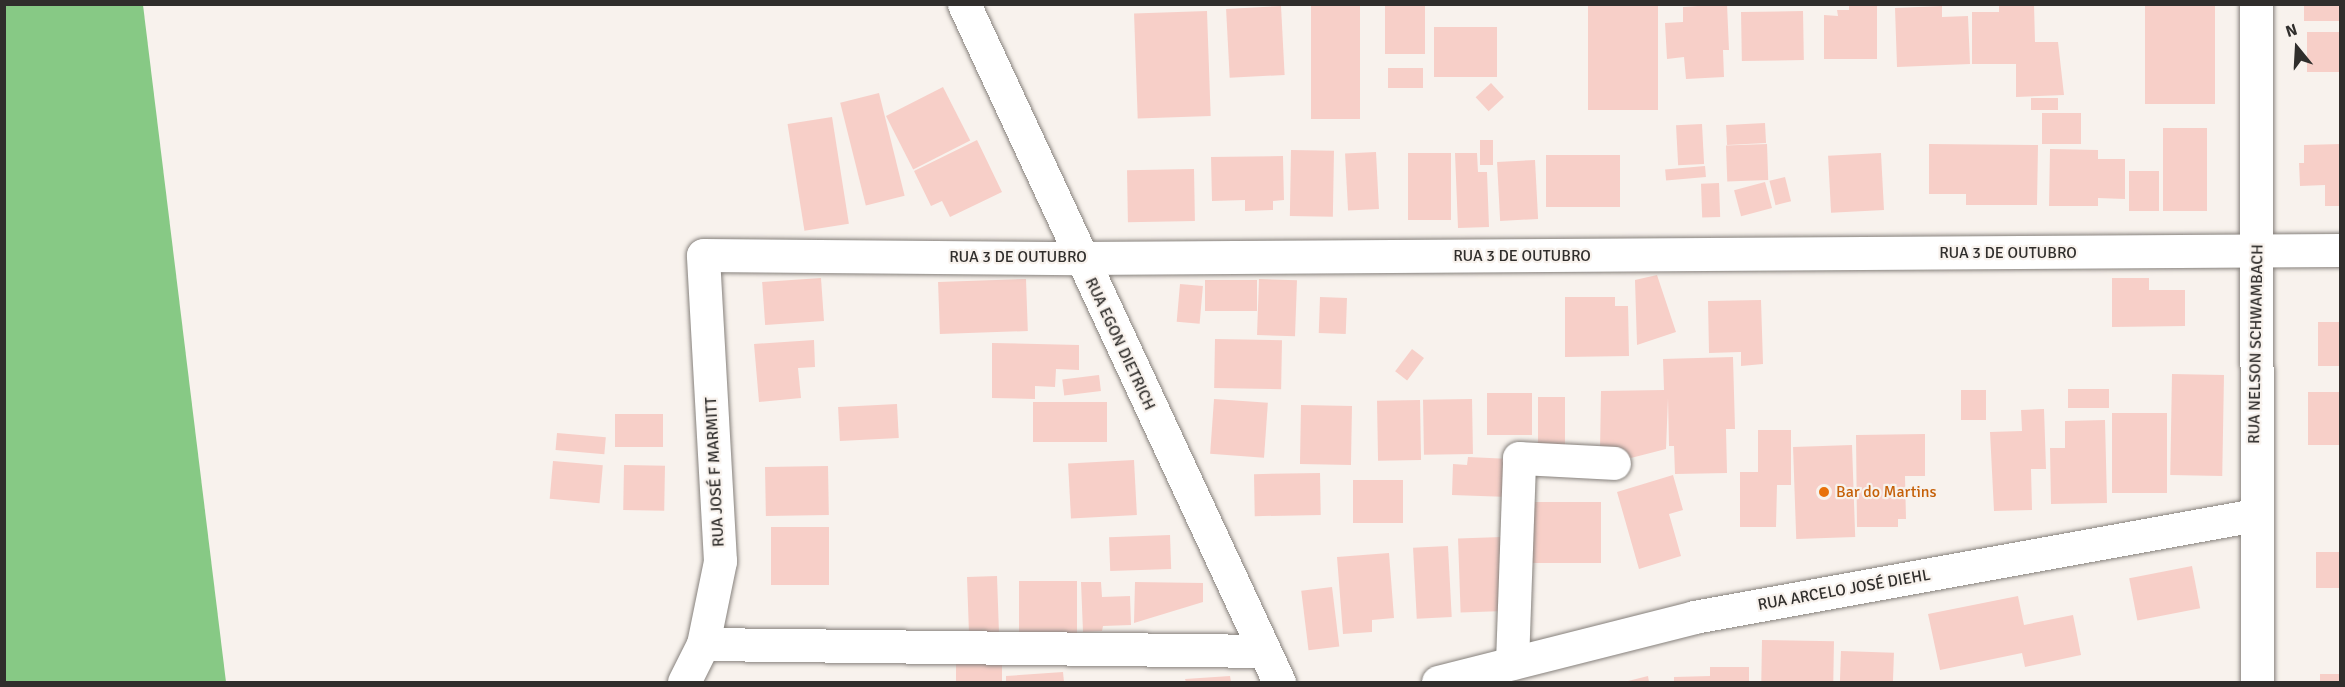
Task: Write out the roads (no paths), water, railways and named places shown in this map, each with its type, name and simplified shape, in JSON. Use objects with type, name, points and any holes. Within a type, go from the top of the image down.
[{"type":"street","name":"RUA EGON DIETRICH","points":[[964,4],[1080,258],[1279,682]]},
{"type":"street","name":"RUA NELSON SCHWAMBACH","points":[[2256,4],[2257,682]]},
{"type":"street","name":"RUA 3 DE OUTUBRO","points":[[703,255],[1080,258],[2340,250]]},
{"type":"street","name":"RUA JOSÉ F MARMITT","points":[[684,682],[703,644],[720,561],[703,255]]},
{"type":"street","points":[[1512,663],[1518,458],[1614,463]]},
{"type":"street","name":"RUA ARCELO JOSÉ DIEHL","points":[[1438,682],[1694,617],[2255,515]]},
{"type":"street","points":[[703,644],[1264,651]]},
{"type":"place","name":"Bar do Martins","points":[[1824,492]]}]
